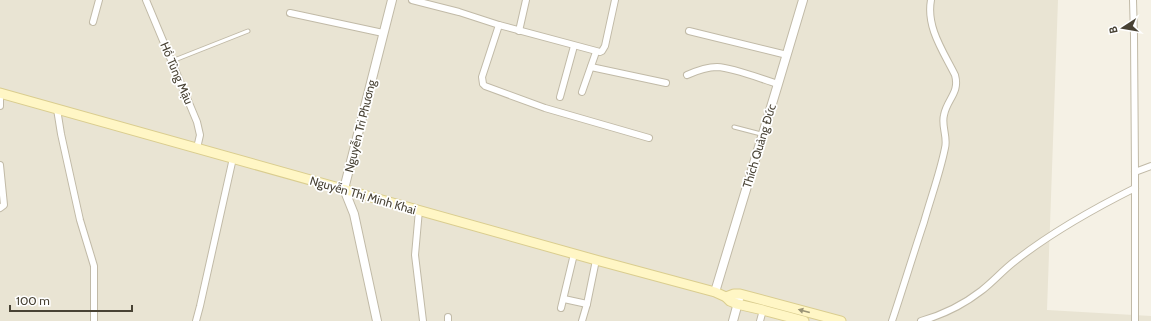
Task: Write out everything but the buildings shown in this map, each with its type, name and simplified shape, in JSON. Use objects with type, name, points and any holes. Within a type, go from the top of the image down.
[{"type":"main road","name":"Nguyễn Thị Minh Khai","points":[[0,93],[715,292],[737,304],[804,321]]},
{"type":"main road","points":[[726,297],[734,294],[740,294],[841,321]]},
{"type":"street","points":[[93,22],[99,0]]},
{"type":"street","name":"Hồ Tùng Mậu","points":[[144,0],[172,61],[199,128],[200,135],[198,148]]},
{"type":"street","name":"Nguyễn Tri Phương","points":[[378,321],[354,214],[344,189],[392,0]]},
{"type":"street","points":[[412,0],[459,12],[519,31],[596,52],[600,52],[604,49],[616,0]]},
{"type":"street","points":[[519,31],[526,0]]},
{"type":"street","name":"Thích Quảng Đức","points":[[715,292],[803,0]]},
{"type":"street","points":[[892,321],[939,172],[946,146],[943,115],[956,86],[955,75],[935,36],[930,11],[931,0]]},
{"type":"street","points":[[1133,0],[1135,321]]},
{"type":"street","points":[[290,13],[383,34]]},
{"type":"street","points":[[499,25],[482,77],[483,84],[485,86],[545,108],[649,138]]},
{"type":"street","points":[[689,31],[787,55]]},
{"type":"street","points":[[560,97],[574,46]]},
{"type":"street","points":[[582,92],[596,52]]},
{"type":"street","points":[[591,67],[666,83]]},
{"type":"street","points":[[686,75],[716,67],[728,69],[778,84]]},
{"type":"street","points":[[0,93],[0,106]]},
{"type":"street","points":[[56,108],[80,220],[94,266],[94,321]]},
{"type":"street","points":[[196,321],[233,158]]},
{"type":"street","points":[[0,166],[4,204],[0,208]]},
{"type":"street","points":[[1135,172],[1151,166]]},
{"type":"street","points":[[921,321],[941,314],[966,301],[981,291],[1015,261],[1048,237],[1098,207],[1135,188]]},
{"type":"street","points":[[419,210],[415,255],[423,321]]},
{"type":"street","points":[[561,308],[574,254]]},
{"type":"street","points":[[582,321],[596,260]]},
{"type":"street","points":[[732,321],[740,294]]},
{"type":"street","points":[[564,299],[587,304]]},
{"type":"street","points":[[760,321],[764,310]]},
{"type":"lane","points":[[172,61],[248,31]]},
{"type":"lane","points":[[734,127],[763,134]]},
{"type":"shaded area","points":[[0,0],[1058,0],[1047,310],[1151,316],[1151,321],[0,321]]}]
